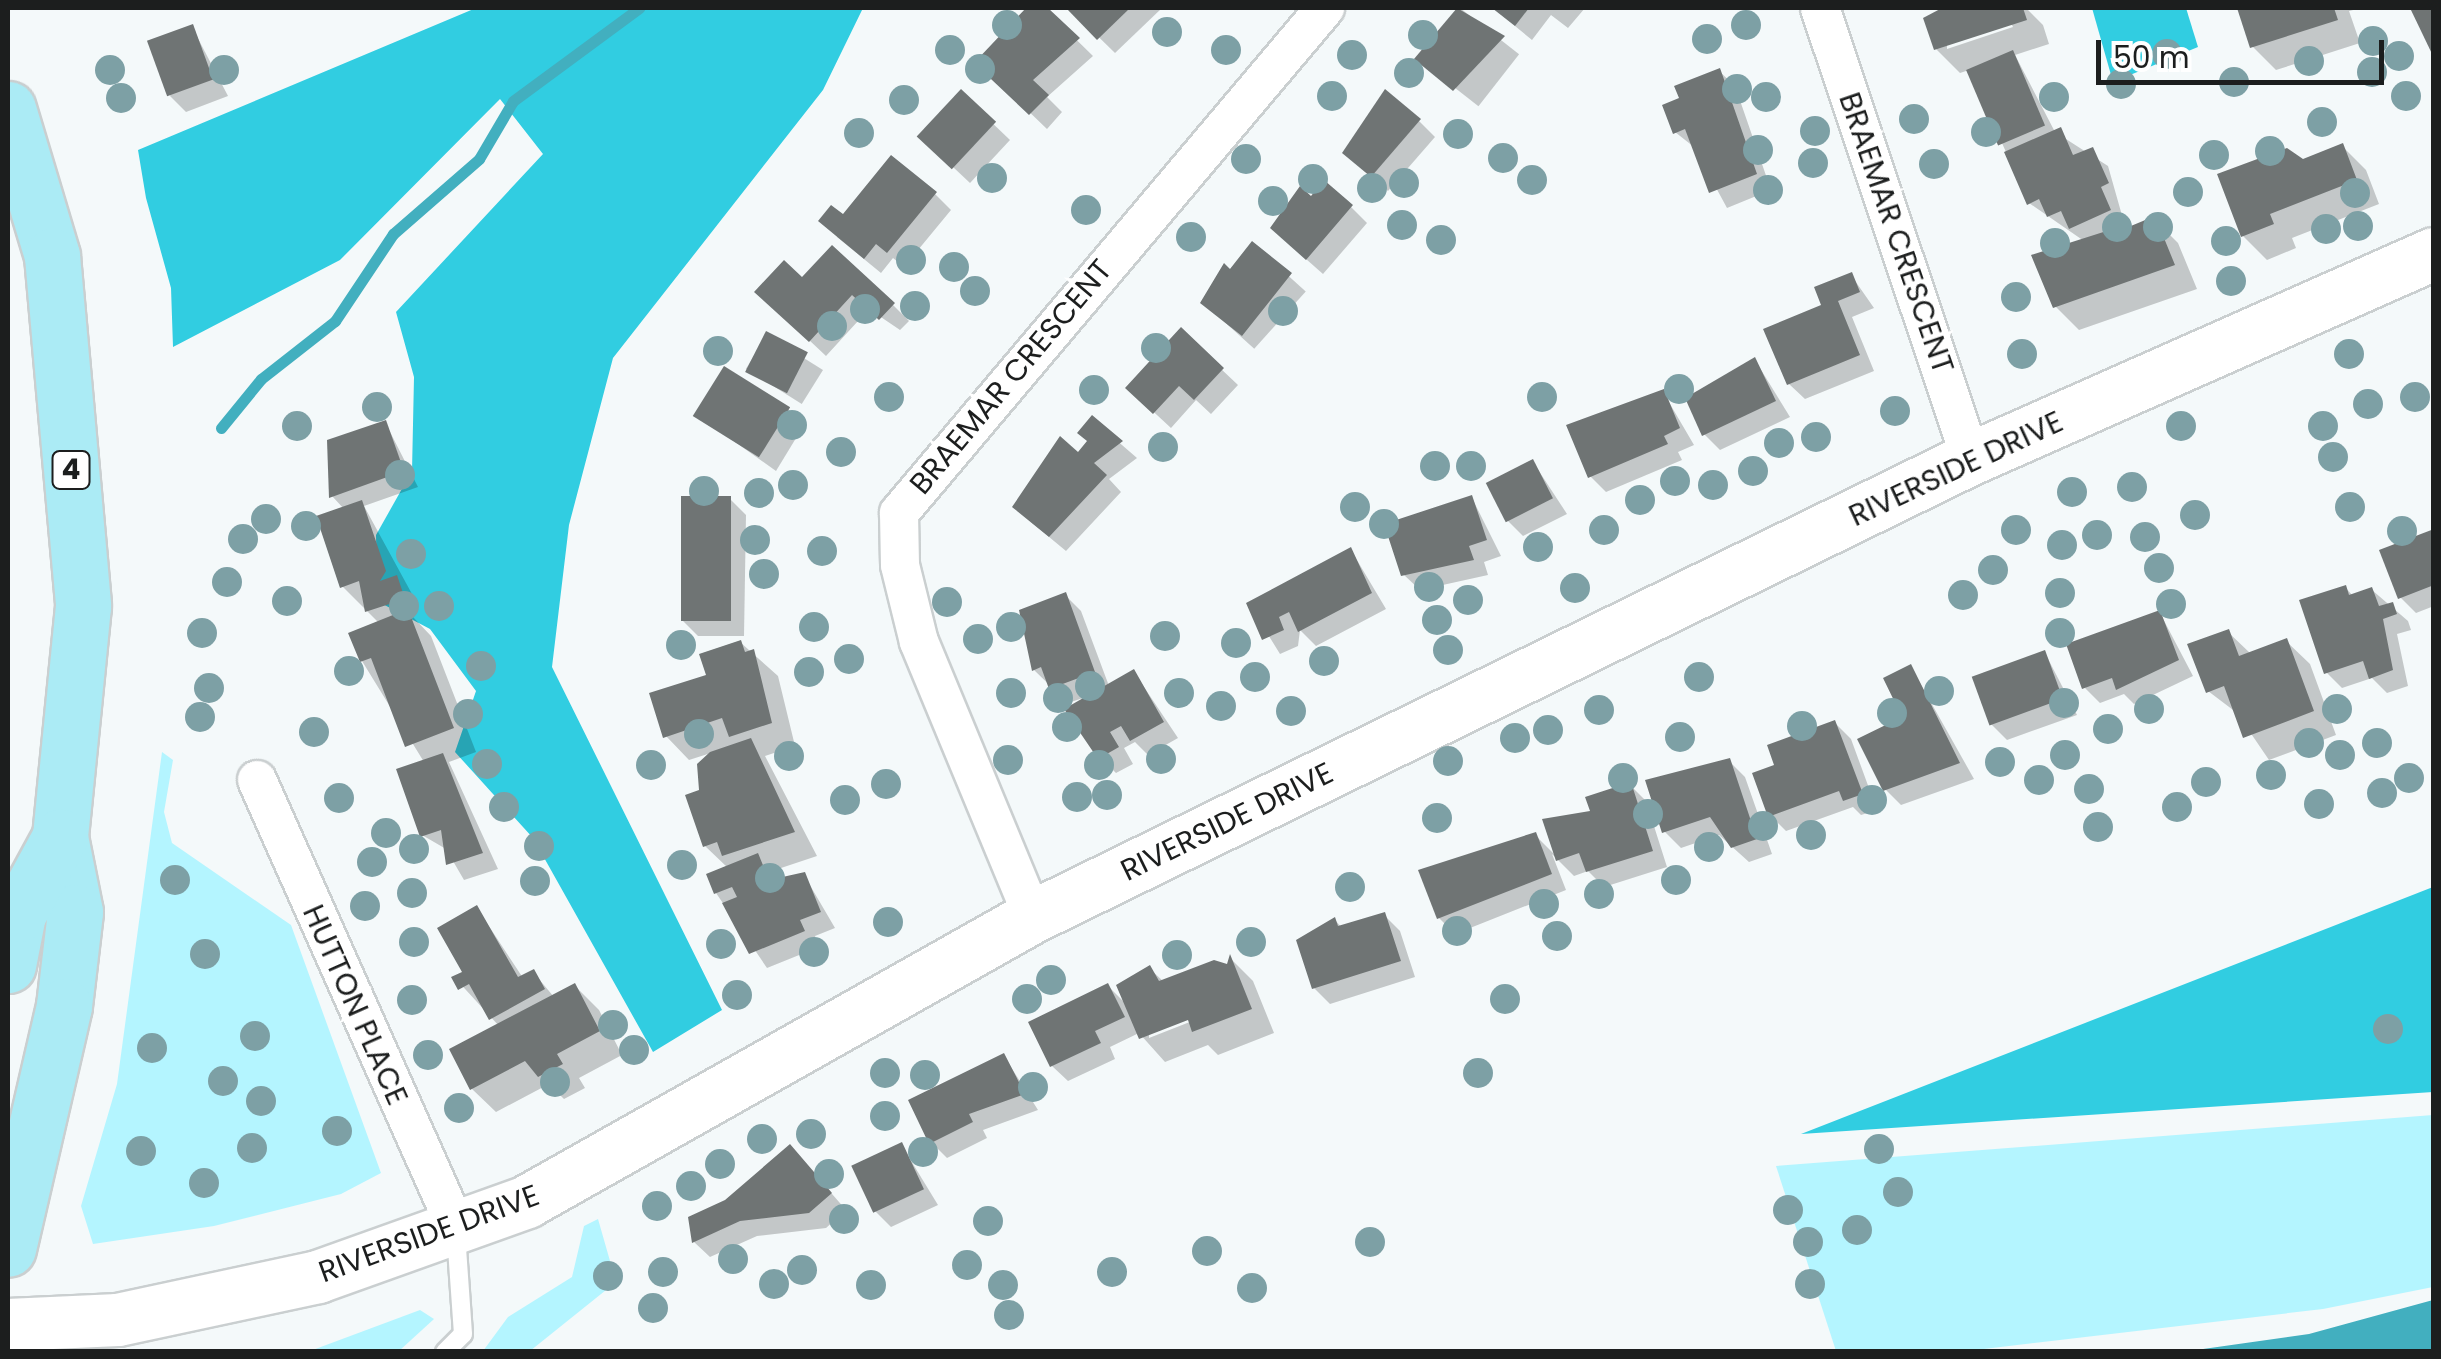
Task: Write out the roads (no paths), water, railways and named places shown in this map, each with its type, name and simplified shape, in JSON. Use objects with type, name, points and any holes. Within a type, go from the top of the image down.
[{"type":"main road","name":"4","points":[[8,110],[52,256],[83,606],[60,837],[75,912],[64,1006],[8,1248]]},
{"type":"main road","name":"RIVERSIDE DRIVE","points":[[8,1324],[118,1320],[318,1278],[527,1202],[1033,917],[1971,458],[2434,254]]},
{"type":"main road","name":"4","points":[[8,964],[18,914],[60,837]]},
{"type":"street","name":"BRAEMAR CRESCENT","points":[[1033,917],[919,642],[900,566],[899,513],[1325,8]]},
{"type":"street","name":"BRAEMAR CRESCENT","points":[[1820,8],[1971,458]]},
{"type":"street","name":"HUTTON PLACE","points":[[258,780],[456,1228]]},
{"type":"lane","points":[[445,1352],[463,1334],[456,1228]]},
{"type":"waterway","points":[[221,428],[261,379],[335,321],[393,234],[479,159],[513,101],[639,8]]}]
